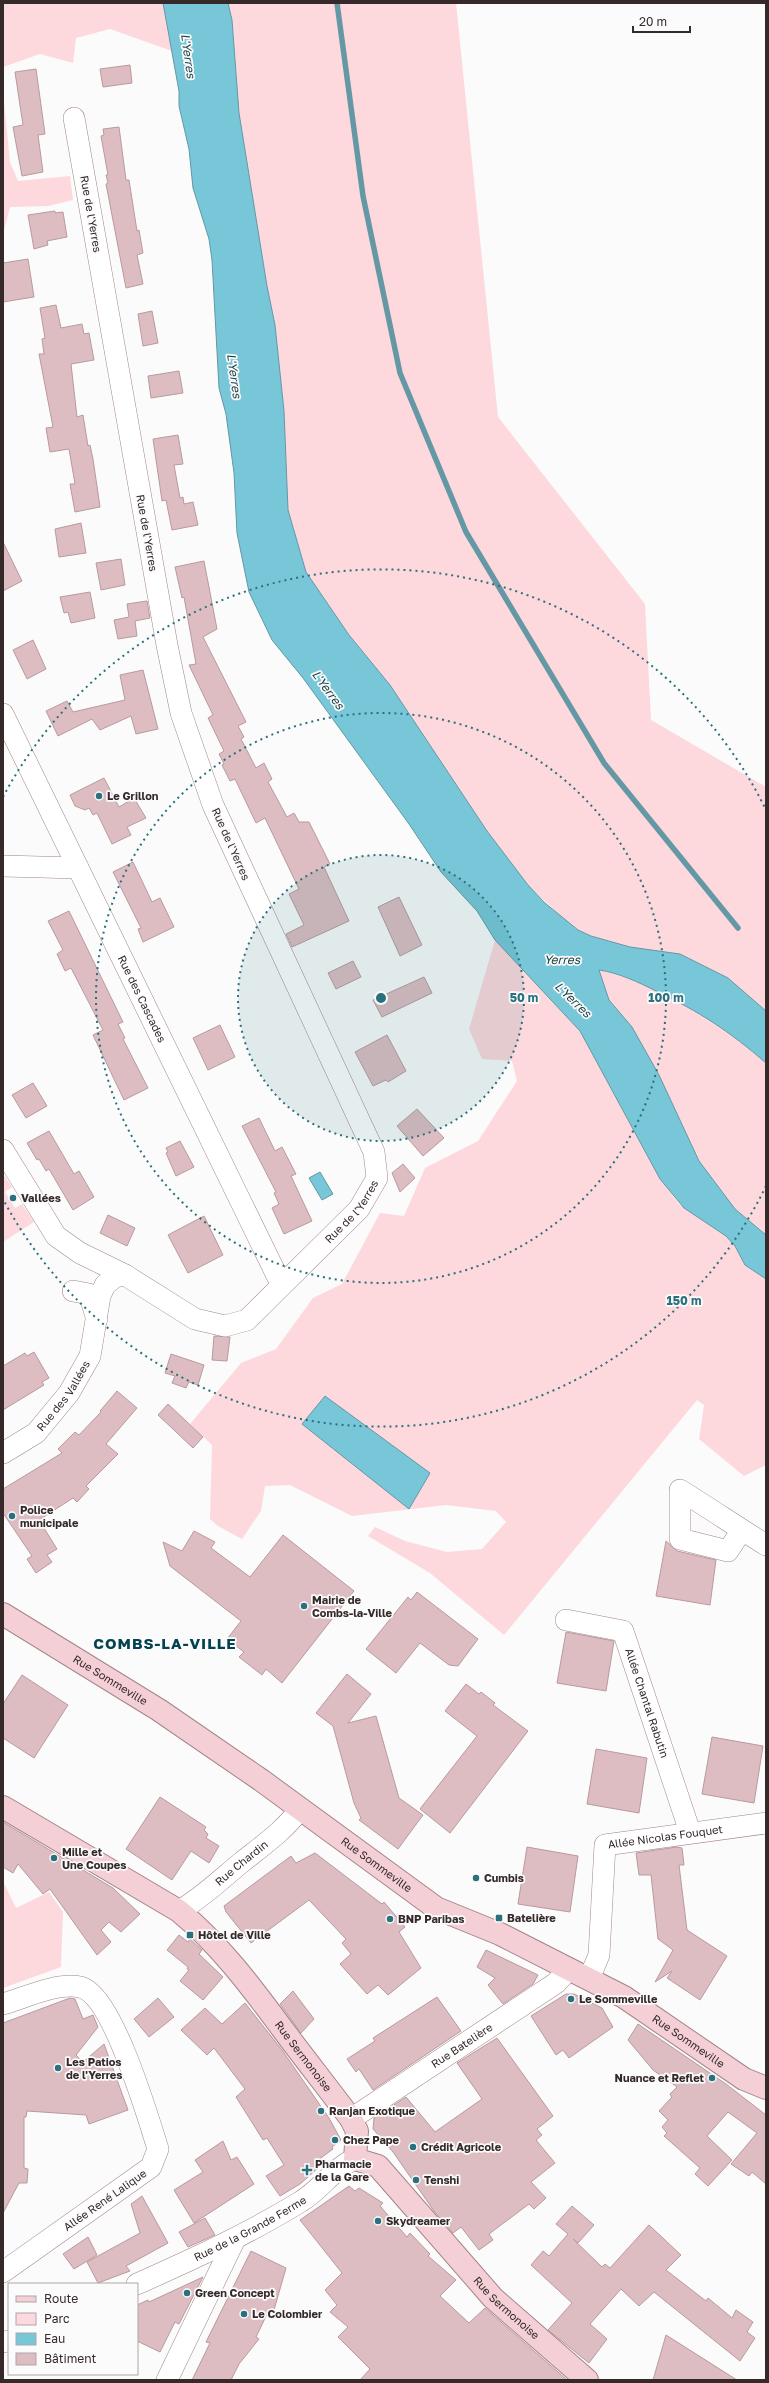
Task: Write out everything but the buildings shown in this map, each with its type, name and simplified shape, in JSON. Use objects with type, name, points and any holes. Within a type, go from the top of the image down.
[{"type":"main road","name":"Rue Sommeville","points":[[3,1614],[159,1710],[300,1809],[436,1908],[500,1934],[624,1997],[744,2079],[766,2088]]},
{"type":"main road","name":"Rue Sermonoise","points":[[3,1807],[179,1911],[200,1928],[225,1955],[267,2006],[351,2119],[356,2131],[355,2159],[378,2166],[493,2298],[587,2380]]},
{"type":"street","name":"Rue de l'Yerres","points":[[3,1150],[56,1236],[80,1253],[125,1275],[195,1319],[225,1326],[247,1320],[281,1284],[359,1209],[377,1178],[374,1152],[213,805],[181,713],[167,645],[74,118]]},
{"type":"street","name":"Rue des Cascades","points":[[3,714],[281,1284]]},
{"type":"street","points":[[3,866],[78,868]]},
{"type":"street","name":"Rue des Vallées","points":[[3,1453],[36,1433],[69,1393],[90,1356],[100,1296],[105,1285],[114,1277],[125,1275]]},
{"type":"street","name":"Rue des Vallées","points":[[73,1291],[89,1294],[97,1319]]},
{"type":"street","points":[[742,1530],[766,1545]]},
{"type":"street","name":"Allée Chantal Rabutin","points":[[566,1620],[623,1631],[690,1832]]},
{"type":"street","name":"Rue Chardin","points":[[179,1911],[193,1903],[268,1840],[291,1820],[300,1809]]},
{"type":"street","name":"Allée Nicolas Fouquet","points":[[589,1979],[598,1955],[604,1844],[766,1823]]},
{"type":"street","name":"Rue Batelière","points":[[351,2119],[556,1984],[569,1969]]},
{"type":"street","name":"Allée René Lalique","points":[[3,2004],[63,1986],[81,1987],[93,1995],[117,2033],[158,2149],[151,2167],[3,2272]]},
{"type":"street","name":"Rue de la Grande Ferme","points":[[138,2284],[234,2241],[303,2200],[344,2164],[355,2159]]},
{"type":"street","points":[[167,2380],[234,2241]]},
{"type":"green space","points":[[3,3],[163,3],[172,51],[110,29],[76,38],[73,63],[40,54],[3,67]]},
{"type":"green space","points":[[228,3],[456,3],[498,417],[645,604],[651,720],[766,787],[766,1011],[728,978],[592,936],[578,930],[566,921],[528,885],[487,831],[390,685],[349,635],[306,572],[288,510],[284,411],[275,325],[267,286],[239,113],[232,20]]},
{"type":"green space","points":[[3,92],[10,162],[18,181],[70,176],[73,200],[48,206],[10,207],[3,234]]},
{"type":"green space","points":[[495,940],[580,1031],[660,1179],[679,1204],[726,1236],[735,1246],[745,1265],[766,1279],[766,1465],[744,1476],[699,1439],[704,1405],[697,1400],[504,1635],[430,1573],[368,1536],[375,1527],[405,1541],[447,1552],[482,1549],[506,1522],[496,1511],[446,1505],[352,1516],[290,1485],[265,1486],[261,1511],[242,1539],[218,1526],[210,1519],[212,1445],[190,1424],[241,1363],[276,1349],[313,1298],[342,1284],[380,1213],[404,1216],[425,1168],[478,1141],[517,1081],[512,1061],[482,1059],[469,1029]]},
{"type":"green space","points":[[599,970],[645,985],[688,1006],[728,1033],[766,1063],[766,1235],[735,1209],[699,1161],[659,1075],[631,1027],[609,1000]]},
{"type":"green space","points":[[3,1174],[12,1187],[5,1192],[15,1208],[22,1204],[34,1222],[3,1242]]},
{"type":"green space","points":[[3,1881],[16,1908],[49,1892],[63,1912],[61,1967],[3,1988]]},
{"type":"water","name":"Yerres","points":[[163,3],[228,3],[232,20],[239,113],[267,286],[275,325],[284,411],[288,510],[306,572],[349,635],[390,685],[487,831],[528,885],[545,903],[578,930],[591,936],[630,947],[680,954],[728,978],[766,1011],[766,1063],[727,1032],[687,1007],[635,981],[614,973],[599,970],[609,1000],[632,1027],[659,1075],[699,1161],[735,1209],[766,1235],[766,1279],[745,1265],[735,1246],[726,1236],[684,1208],[660,1179],[580,1031],[495,940],[477,911],[441,872],[409,824],[303,678],[272,640],[249,592],[237,533],[234,473],[226,414],[219,388],[212,260],[209,239],[193,188],[189,149],[179,106],[179,91]]},
{"type":"water","points":[[320,1172],[333,1194],[322,1200],[309,1178]]},
{"type":"water","points":[[325,1396],[430,1473],[409,1509],[302,1424]]},
{"type":"waterway","points":[[337,3],[363,196],[400,373],[466,532],[604,763],[738,928]]},
{"type":"place","name":"Le Grillon","points":[[99,796]]},
{"type":"place","name":"Vallées","points":[[13,1198]]},
{"type":"place","name":"Police municipale","points":[[12,1516]]},
{"type":"place","name":"Mairie de Combs-la-Ville","points":[[304,1606]]},
{"type":"place","name":"Mille et Une Coupes","points":[[54,1858]]},
{"type":"place","name":"Cumbis","points":[[476,1878]]},
{"type":"place","name":"Batelière","points":[[499,1918]]},
{"type":"place","name":"BNP Paribas","points":[[390,1919]]},
{"type":"place","name":"Hôtel de Ville","points":[[190,1935]]},
{"type":"place","name":"Le Sommeville","points":[[571,1999]]},
{"type":"place","name":"Les Patios de l'Yerres","points":[[58,2068]]},
{"type":"place","name":"Nuance et Reflet","points":[[712,2078]]},
{"type":"place","name":"Ranjan Exotique","points":[[321,2111]]},
{"type":"place","name":"Chez Pape","points":[[335,2140]]},
{"type":"place","name":"Crédit Agricole","points":[[413,2147]]},
{"type":"place","name":"Pharmacie de la Gare","points":[[307,2170]]},
{"type":"place","name":"Tenshi","points":[[416,2180]]},
{"type":"place","name":"Skydreamer","points":[[378,2221]]},
{"type":"place","name":"Green Concept","points":[[187,2293]]},
{"type":"place","name":"Le Colombier","points":[[244,2314]]},
{"type":"district","name":"COMBS-LA-VILLE","points":[[165,1644]]},
{"type":"water label","name":"L'Yerres","points":[[188,56]]},
{"type":"water label","name":"L'Yerres","points":[[234,376]]},
{"type":"water label","name":"L'Yerres","points":[[328,690]]},
{"type":"water label","name":"L'Yerres","points":[[573,1000]]}]
